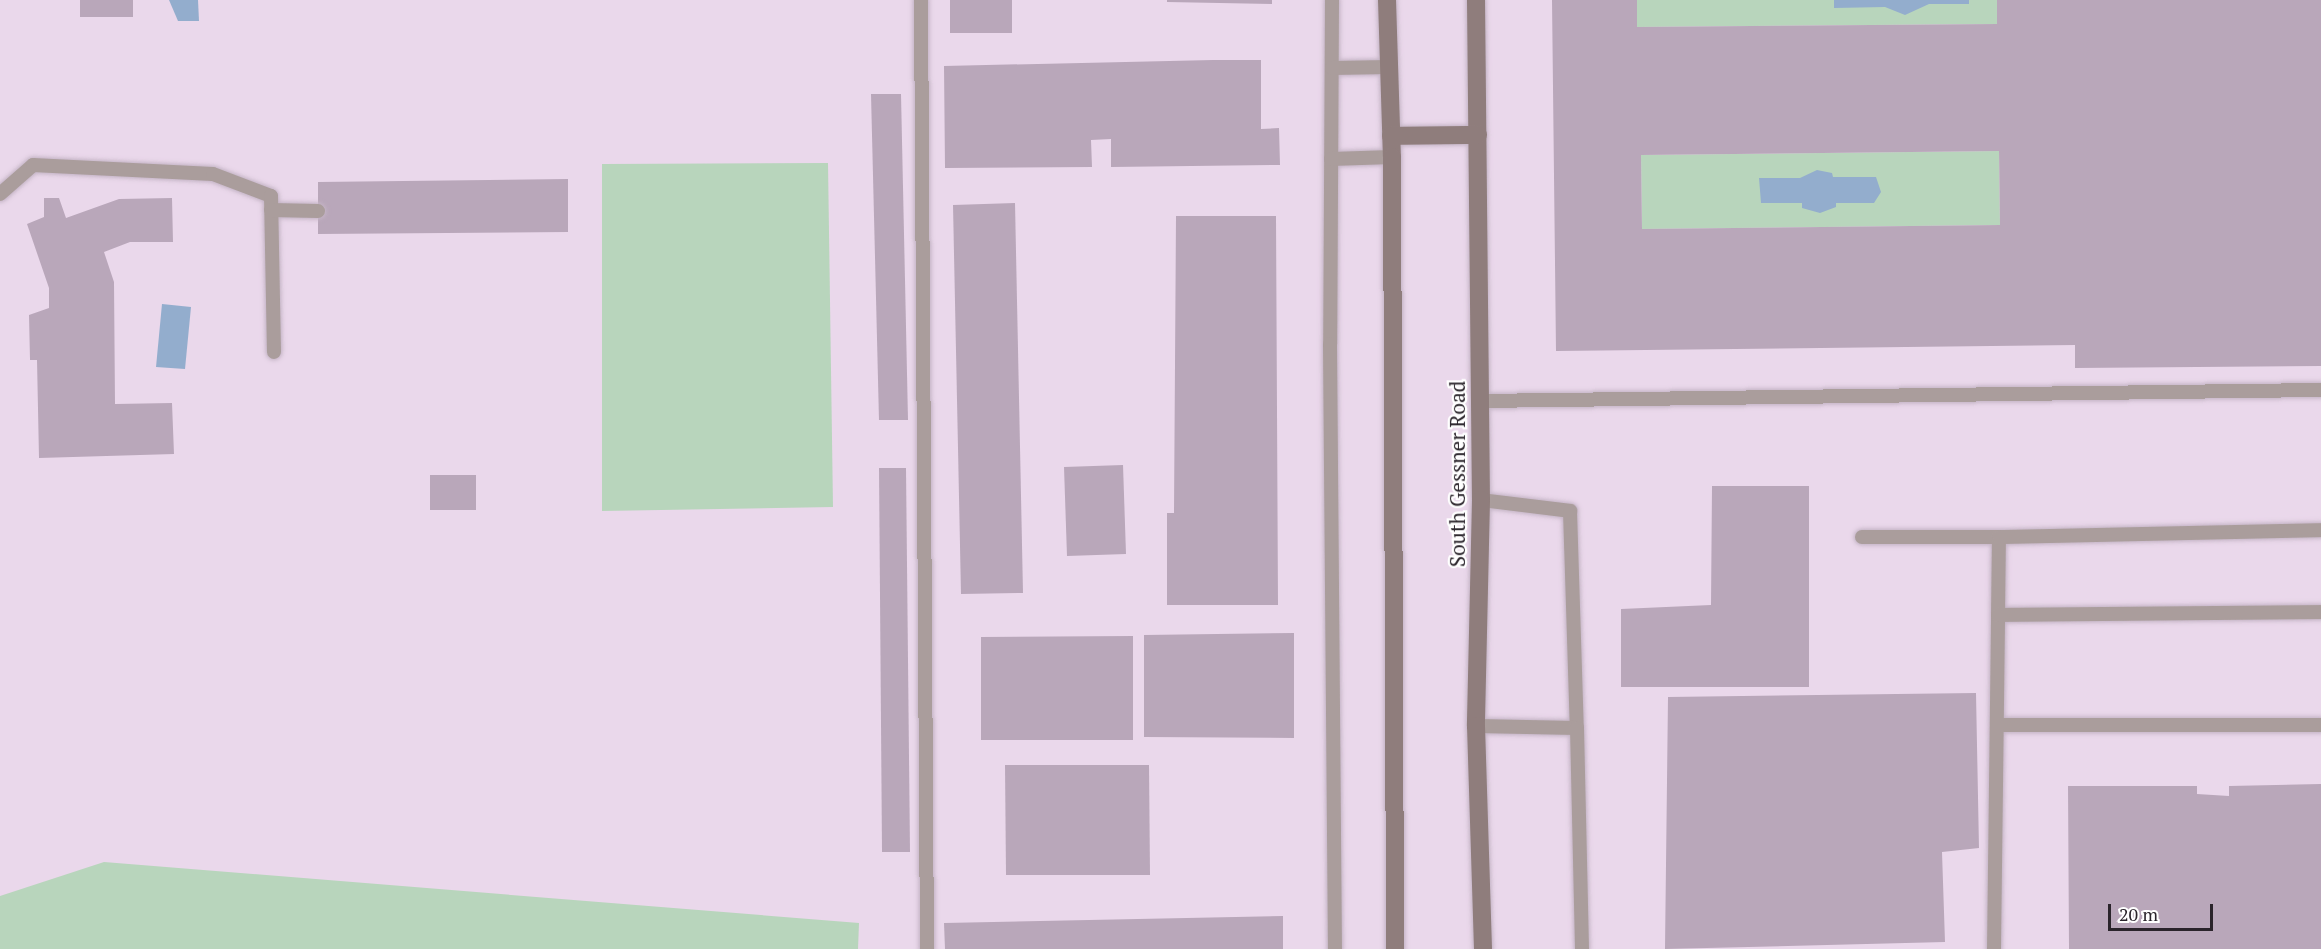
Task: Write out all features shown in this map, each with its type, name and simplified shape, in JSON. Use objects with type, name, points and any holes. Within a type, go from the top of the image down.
[{"type":"main road","points":[[1387,0],[1392,158],[1395,949]]},
{"type":"main road","name":"South Gessner Road","points":[[1476,0],[1481,500],[1476,726],[1483,949]]},
{"type":"main road","points":[[1391,136],[1478,135]]},
{"type":"lane","points":[[921,0],[927,949]]},
{"type":"lane","points":[[1332,0],[1330,344],[1335,949]]},
{"type":"lane","points":[[1332,68],[1389,67]]},
{"type":"lane","points":[[1331,159],[1392,158]]},
{"type":"lane","points":[[0,194],[33,165],[213,174],[272,196],[273,352]]},
{"type":"lane","points":[[272,210],[318,211]]},
{"type":"lane","points":[[1480,401],[2321,390]]},
{"type":"lane","points":[[1481,500],[1570,511],[1582,949]]},
{"type":"lane","points":[[1862,537],[1999,537],[2321,530]]},
{"type":"lane","points":[[1994,949],[1999,537]]},
{"type":"lane","points":[[1998,615],[2321,612]]},
{"type":"lane","points":[[1997,725],[2321,725]]},
{"type":"lane","points":[[1476,726],[1577,728]]},
{"type":"green space","points":[[1637,0],[1997,0],[1997,24],[1637,27]]},
{"type":"green space","points":[[1999,151],[2000,225],[1642,229],[1641,155]]},
{"type":"green space","points":[[828,163],[833,507],[602,511],[602,164]]},
{"type":"green space","points":[[104,862],[859,923],[858,949],[0,949],[0,896]]},
{"type":"water","points":[[169,0],[198,0],[199,21],[178,21]]},
{"type":"water","points":[[1834,0],[1969,0],[1969,4],[1929,4],[1905,15],[1885,7],[1834,8]]},
{"type":"water","points":[[1817,170],[1832,173],[1833,177],[1876,177],[1881,192],[1874,203],[1836,203],[1836,207],[1820,213],[1802,208],[1802,203],[1761,203],[1759,178],[1800,178]]},
{"type":"water","points":[[162,304],[191,307],[185,369],[156,367]]},
{"type":"building","points":[[80,0],[133,0],[133,17],[80,17]]},
{"type":"building","points":[[950,0],[1012,0],[1012,33],[950,33]]},
{"type":"building","points":[[1167,0],[1272,0],[1272,4],[1167,2]]},
{"type":"building","points":[[1552,0],[1637,0],[1637,27],[1997,24],[1997,0],[2321,0],[2321,366],[2075,368],[2075,345],[1556,351]],"holes":[[[1999,151],[2000,225],[1642,229],[1641,155]]]},
{"type":"building","points":[[1261,60],[1261,129],[1279,128],[1280,165],[1111,167],[1111,139],[1091,140],[1092,167],[945,168],[944,66]]},
{"type":"building","points":[[871,94],[901,94],[908,420],[879,420]]},
{"type":"building","points":[[568,179],[568,232],[318,234],[318,182]]},
{"type":"building","points":[[44,198],[59,198],[66,218],[119,199],[172,198],[173,242],[130,242],[104,252],[114,282],[115,404],[172,403],[174,454],[39,458],[37,360],[30,360],[29,315],[49,308],[49,288],[27,224],[44,217]]},
{"type":"building","points":[[1015,203],[1023,593],[961,594],[953,205]]},
{"type":"building","points":[[1176,216],[1276,216],[1278,605],[1167,605],[1167,513],[1174,513]]},
{"type":"building","points":[[1123,465],[1126,554],[1067,556],[1064,467]]},
{"type":"building","points":[[879,468],[906,468],[910,852],[882,852]]},
{"type":"building","points":[[430,475],[476,475],[476,510],[430,510]]},
{"type":"building","points":[[1712,486],[1809,486],[1809,687],[1621,687],[1621,609],[1711,605]]},
{"type":"building","points":[[1294,633],[1294,738],[1144,737],[1144,635]]},
{"type":"building","points":[[1133,636],[1133,740],[981,740],[981,637]]},
{"type":"building","points":[[1976,693],[1979,848],[1942,852],[1945,942],[1665,949],[1668,697]]},
{"type":"building","points":[[1005,765],[1149,765],[1150,875],[1006,875]]},
{"type":"building","points":[[2321,784],[2321,949],[2069,949],[2068,786],[2197,786],[2197,794],[2229,796],[2229,786]]},
{"type":"building","points":[[1283,916],[1283,949],[945,949],[944,923]]}]
